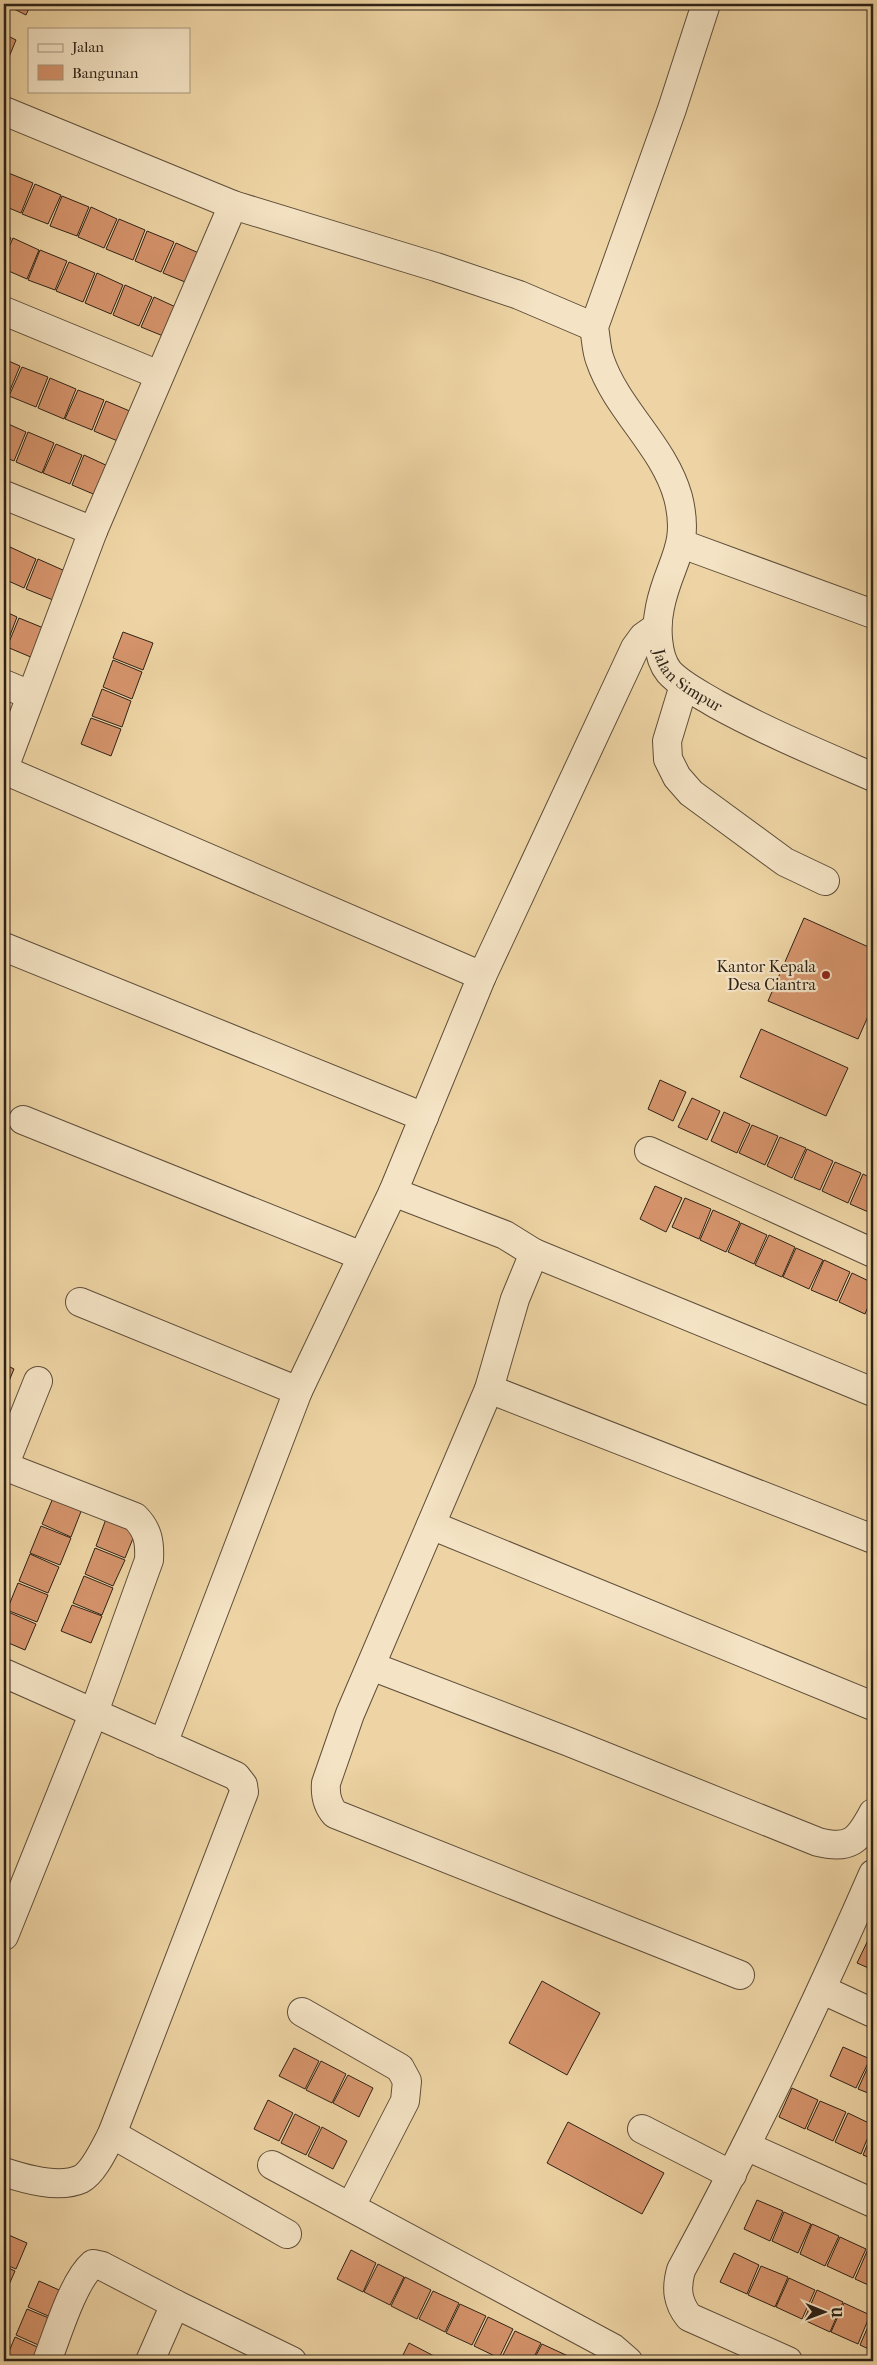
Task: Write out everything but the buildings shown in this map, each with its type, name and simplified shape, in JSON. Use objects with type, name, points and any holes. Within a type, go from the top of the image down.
[{"type":"street","points":[[4,111],[233,205],[436,267],[519,295],[594,326],[672,109],[706,4]]},
{"type":"street","points":[[233,205],[93,531],[30,695],[4,769],[482,976]]},
{"type":"street","points":[[4,311],[159,376]]},
{"type":"street","name":"Jalan Simpur","points":[[594,326],[599,359],[612,385],[670,476],[679,506],[682,523],[682,544],[660,605],[657,627],[662,660],[669,671],[684,685],[753,725],[873,777]]},
{"type":"street","points":[[4,495],[93,531]]},
{"type":"street","points":[[682,544],[873,614]]},
{"type":"street","points":[[163,1744],[298,1391],[392,1192],[482,976],[636,648],[643,637],[657,627]]},
{"type":"street","points":[[4,684],[30,695]]},
{"type":"street","points":[[684,685],[667,741],[668,759],[677,777],[691,794],[785,862],[826,881]]},
{"type":"street","points":[[4,947],[424,1117]]},
{"type":"street","points":[[23,1120],[362,1256]]},
{"type":"street","points":[[650,1151],[873,1253]]},
{"type":"street","points":[[392,1192],[505,1235],[534,1253],[873,1392]]},
{"type":"street","points":[[534,1253],[515,1299],[489,1389],[350,1714],[326,1784],[328,1802],[335,1814],[740,1975]]},
{"type":"street","points":[[80,1302],[298,1391]]},
{"type":"street","points":[[4,1936],[94,1712],[150,1560],[147,1533],[135,1517],[4,1466],[38,1380]]},
{"type":"street","points":[[489,1389],[873,1539]]},
{"type":"street","points":[[431,1525],[873,1706]]},
{"type":"street","points":[[371,1666],[569,1742],[818,1842],[839,1846],[856,1840],[862,1835],[873,1813]]},
{"type":"street","points":[[4,1673],[236,1776],[243,1785],[244,1792],[112,2134],[89,2172],[80,2179],[54,2183],[30,2180],[4,2172]]},
{"type":"street","points":[[788,2361],[689,2317],[681,2308],[677,2286],[681,2270],[732,2174],[823,1990],[873,1874]]},
{"type":"street","points":[[823,1990],[873,2013]]},
{"type":"street","points":[[302,2012],[400,2068],[407,2081],[405,2101],[351,2206]]},
{"type":"street","points":[[642,2128],[732,2174]]},
{"type":"street","points":[[112,2134],[287,2234]]},
{"type":"street","points":[[746,2146],[873,2203]]},
{"type":"street","points":[[272,2165],[613,2348],[628,2361]]},
{"type":"street","points":[[47,2361],[76,2288],[86,2270],[93,2264],[102,2266],[292,2361]]},
{"type":"street","points":[[150,2361],[175,2304]]},
{"type":"place","name":"Kantor Kepala Desa Ciantra","points":[[826,975]]}]
